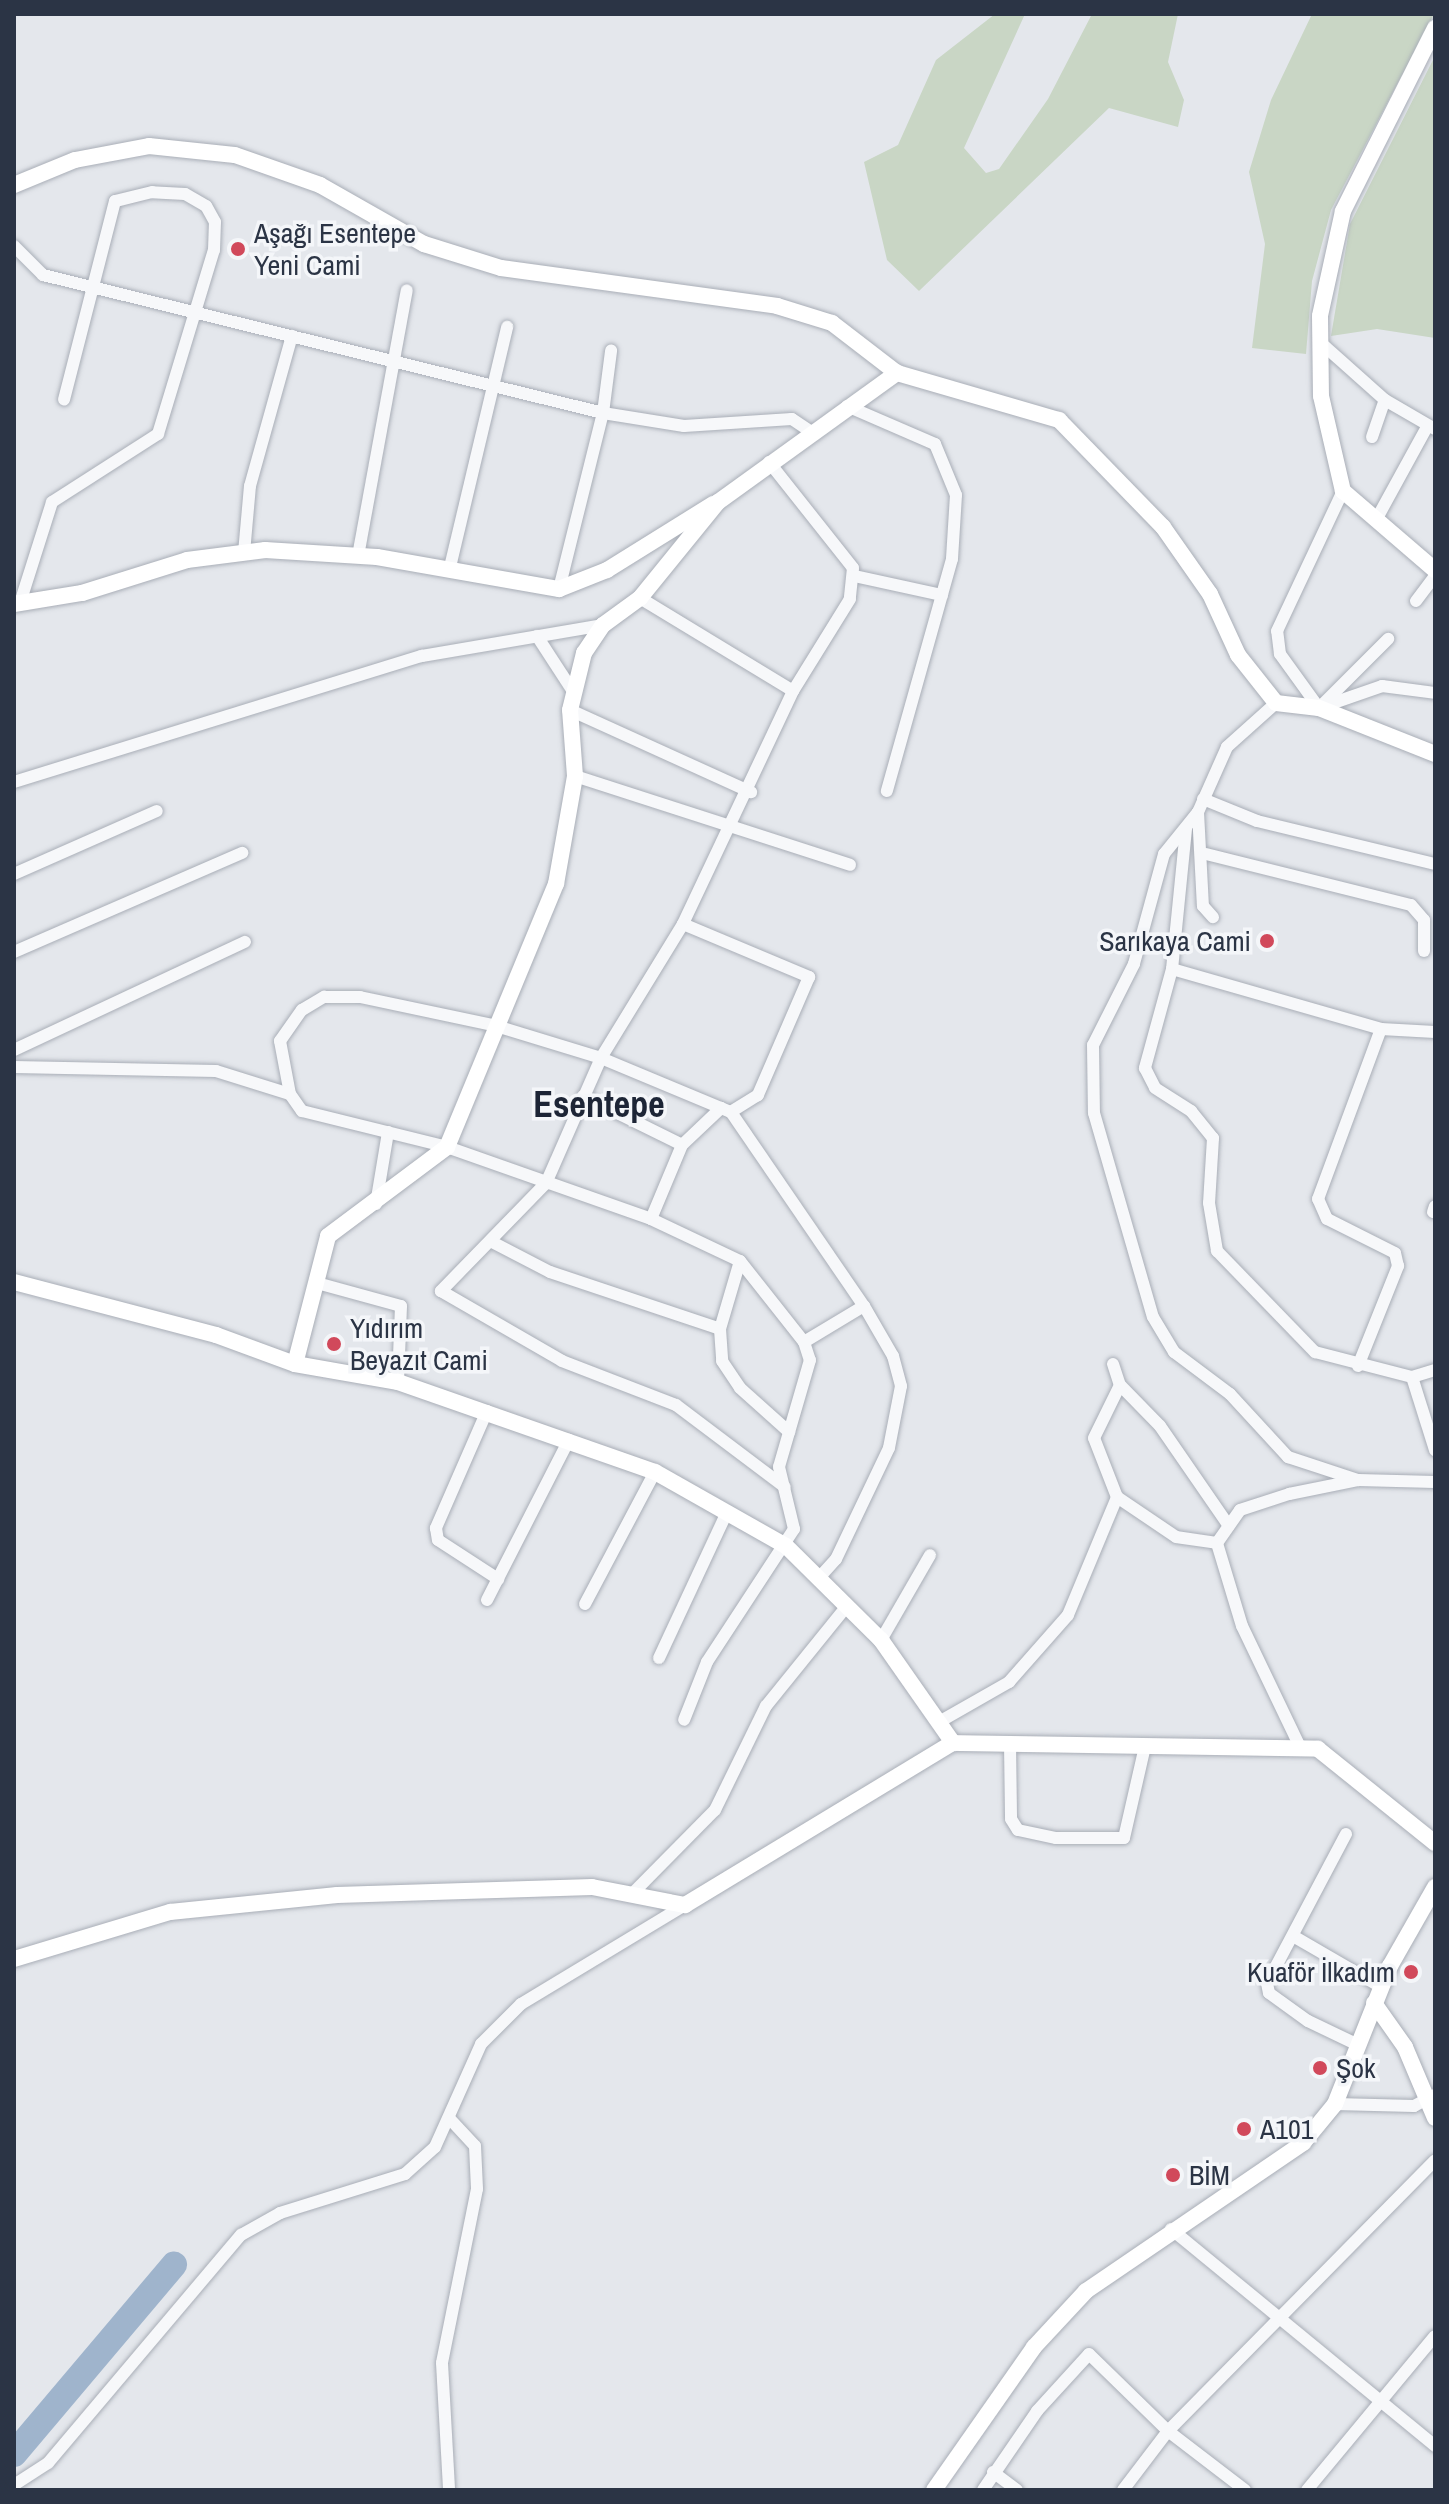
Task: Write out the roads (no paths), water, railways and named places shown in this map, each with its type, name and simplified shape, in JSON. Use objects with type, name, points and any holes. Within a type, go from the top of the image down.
[{"type":"street","points":[[1435,28],[1343,211],[1323,291],[1321,343],[1331,465],[1343,491],[1435,570]]},
{"type":"street","points":[[14,185],[75,160],[149,146],[235,155],[320,185],[424,244],[501,268],[777,306],[832,323],[897,373],[983,394],[1059,420],[1163,527],[1210,594],[1238,655],[1276,703],[1319,708],[1435,754]]},
{"type":"street","points":[[64,400],[115,201],[152,192],[185,194],[215,222],[214,250],[158,434],[52,502],[17,603],[82,593],[187,560],[244,553],[358,556],[450,567],[559,589],[607,570],[718,502],[810,431],[897,373]]},
{"type":"street","points":[[14,246],[43,275],[603,413],[684,426],[792,419],[810,431]]},
{"type":"street","points":[[358,556],[407,290]]},
{"type":"street","points":[[450,567],[507,327]]},
{"type":"street","points":[[244,553],[250,486],[292,336]]},
{"type":"street","points":[[1321,343],[1385,400],[1431,428],[1376,520]]},
{"type":"street","points":[[559,589],[603,413],[611,351]]},
{"type":"street","points":[[1372,437],[1385,400]]},
{"type":"street","points":[[847,406],[927,440],[944,455],[956,520],[942,595],[887,791]]},
{"type":"street","points":[[769,462],[854,576],[942,595]]},
{"type":"street","points":[[1319,708],[1280,654],[1277,631],[1343,491]]},
{"type":"street","points":[[295,1364],[328,1236],[376,1205],[447,1147],[493,1025],[556,884],[575,776],[572,702],[584,653],[603,625],[640,598],[718,502]]},
{"type":"street","points":[[785,1487],[676,1405],[562,1361],[448,1301],[441,1291],[494,1243],[546,1183],[601,1058],[683,924],[734,827],[793,691],[840,623],[854,576]]},
{"type":"street","points":[[1416,601],[1435,576]]},
{"type":"street","points":[[640,598],[793,691]]},
{"type":"street","points":[[14,782],[422,656],[603,625]]},
{"type":"street","points":[[537,636],[572,702],[751,792]]},
{"type":"street","points":[[1319,708],[1388,639]]},
{"type":"street","points":[[1319,708],[1382,686],[1435,693]]},
{"type":"street","points":[[1276,703],[1227,747],[1198,812],[1164,854],[1134,964],[1093,1045],[1102,1156],[1153,1317],[1174,1352],[1230,1394],[1288,1457],[1358,1480]]},
{"type":"street","points":[[575,776],[850,865]]},
{"type":"street","points":[[1203,799],[1257,821],[1435,864]]},
{"type":"street","points":[[14,874],[157,811]]},
{"type":"street","points":[[1198,812],[1206,854],[1201,891],[1213,917]]},
{"type":"street","points":[[1186,829],[1172,969],[1145,1068],[1155,1088],[1191,1111],[1213,1138],[1209,1203],[1217,1251],[1298,1340],[1358,1366],[1412,1377],[1435,1370]]},
{"type":"street","points":[[14,952],[242,853]]},
{"type":"street","points":[[1206,854],[1411,905],[1424,920],[1424,951]]},
{"type":"street","points":[[651,1219],[682,1145],[726,1110],[758,1095],[809,977],[683,924]]},
{"type":"street","points":[[14,1050],[245,942]]},
{"type":"street","points":[[1172,969],[1381,1029],[1435,1032]]},
{"type":"street","points":[[684,1720],[707,1662],[786,1546],[794,1529],[779,1467],[810,1360],[804,1342],[740,1261],[651,1219],[447,1147],[302,1111],[290,1094],[280,1041],[302,1010],[324,997],[360,997],[493,1025],[601,1058],[726,1110],[864,1306],[893,1356],[901,1386],[889,1448],[836,1559],[819,1578]]},
{"type":"street","points":[[1358,1366],[1398,1266],[1395,1253],[1327,1219],[1318,1199],[1381,1029]]},
{"type":"street","points":[[14,1067],[216,1071],[290,1094]]},
{"type":"street","points":[[583,1096],[682,1145]]},
{"type":"street","points":[[376,1205],[388,1132]]},
{"type":"street","points":[[494,1243],[550,1272],[720,1329]]},
{"type":"street","points":[[740,1261],[720,1329],[722,1361],[740,1388],[789,1432]]},
{"type":"street","points":[[14,1282],[216,1335],[295,1364],[398,1382],[655,1472],[786,1546],[881,1640],[953,1743]]},
{"type":"street","points":[[317,1283],[401,1306],[398,1382]]},
{"type":"street","points":[[804,1342],[864,1306]]},
{"type":"street","points":[[1113,1364],[1120,1385],[1160,1426],[1229,1526]]},
{"type":"street","points":[[1412,1377],[1435,1450]]},
{"type":"street","points":[[1120,1385],[1094,1438],[1117,1497],[1176,1537],[1217,1543]]},
{"type":"street","points":[[487,1411],[436,1528],[438,1540],[498,1579]]},
{"type":"street","points":[[487,1600],[569,1440]]},
{"type":"street","points":[[585,1604],[655,1472]]},
{"type":"street","points":[[1217,1543],[1240,1510],[1358,1480],[1435,1482]]},
{"type":"street","points":[[939,1722],[1009,1682],[1068,1615],[1117,1497]]},
{"type":"street","points":[[659,1658],[727,1512]]},
{"type":"street","points":[[1217,1543],[1242,1626],[1301,1749]]},
{"type":"street","points":[[881,1640],[930,1555]]},
{"type":"street","points":[[634,1892],[715,1810],[766,1706],[847,1606]]},
{"type":"street","points":[[18,2485],[48,2463],[241,2235],[280,2213],[405,2174],[435,2147],[481,2044],[521,2004],[953,1743],[1318,1749],[1435,1843]]},
{"type":"street","points":[[1010,1744],[1011,1819],[1018,1830],[1056,1838],[1124,1838],[1145,1746]]},
{"type":"street","points":[[1346,1834],[1267,1983],[1269,1993],[1358,2045]]},
{"type":"street","points":[[934,2490],[1034,2347],[1086,2291],[1171,2229],[1303,2143],[1335,2104],[1381,1987],[1435,1887]]},
{"type":"street","points":[[14,1959],[170,1912],[337,1895],[634,1892],[685,1905]]},
{"type":"street","points":[[1293,1936],[1381,1987]]},
{"type":"street","points":[[1374,2003],[1405,2047],[1432,2098],[1435,2118]]},
{"type":"street","points":[[1335,2104],[1432,2098]]},
{"type":"street","points":[[449,2118],[475,2146],[477,2189],[442,2363],[449,2490]]},
{"type":"street","points":[[1123,2490],[1168,2431],[1435,2160]]},
{"type":"street","points":[[1171,2229],[1279,2321],[1435,2446]]},
{"type":"street","points":[[1307,2490],[1435,2336]]},
{"type":"street","points":[[983,2490],[993,2472],[1089,2354],[1168,2431],[1245,2490]]},
{"type":"street","points":[[993,2472],[1017,2490]]},
{"type":"waterway","points":[[14,2454],[174,2265]]},
{"type":"place","name":"Aşağı Esentepe Yeni Cami","points":[[238,249]]},
{"type":"place","name":"Sarıkaya Cami","points":[[1267,941]]},
{"type":"place","name":"Yıdırım Beyazıt Cami","points":[[334,1344]]},
{"type":"place","name":"Kuaför İlkadım","points":[[1411,1972]]},
{"type":"place","name":"Şok","points":[[1320,2068]]},
{"type":"place","name":"A101","points":[[1244,2129]]},
{"type":"place","name":"BİM","points":[[1173,2175]]},
{"type":"district","name":"Esentepe","points":[[599,1105]]}]
